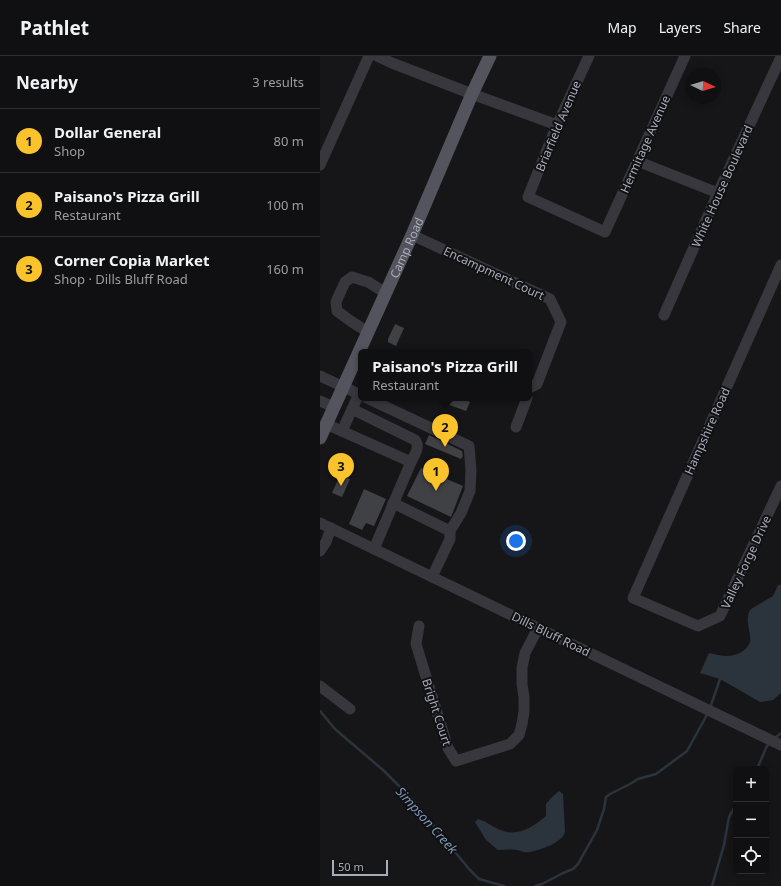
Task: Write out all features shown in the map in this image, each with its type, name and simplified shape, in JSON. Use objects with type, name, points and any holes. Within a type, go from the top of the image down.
[{"type":"main road","name":"Camp Road","points":[[360,349],[490,56]]},
{"type":"main road","name":"Camp Road","points":[[320,438],[358,354]]},
{"type":"street","points":[[320,165],[369,56]]},
{"type":"street","points":[[377,56],[472,94],[556,125]]},
{"type":"street","name":"Briarfield Avenue","points":[[588,56],[556,125],[528,197],[605,232]]},
{"type":"street","name":"Hermitage Avenue","points":[[605,232],[685,56]]},
{"type":"street","name":"White House Boulevard","points":[[664,315],[718,192],[781,57]]},
{"type":"street","points":[[637,161],[718,192]]},
{"type":"street","name":"Encampment Court","points":[[412,235],[550,299],[561,322],[537,384],[532,388]]},
{"type":"street","name":"Hampshire Road","points":[[633,598],[781,265]]},
{"type":"street","points":[[368,332],[337,311],[336,302],[345,282],[352,277],[368,282],[386,293]]},
{"type":"street","points":[[320,376],[358,394]]},
{"type":"street","points":[[320,401],[334,407]]},
{"type":"street","points":[[342,431],[352,409],[358,401]]},
{"type":"street","points":[[373,401],[468,446],[471,470],[470,491],[461,513],[450,531],[450,540],[432,577]]},
{"type":"street","name":"Encampment Court","points":[[516,427],[525,401]]},
{"type":"street","points":[[352,409],[415,440],[418,446],[374,549]]},
{"type":"street","points":[[326,424],[411,462]]},
{"type":"street","name":"Valley Forge Drive","points":[[633,598],[698,626],[720,616],[781,486]]},
{"type":"street","points":[[393,503],[450,531]]},
{"type":"street","name":"Dills Bluff Road","points":[[320,523],[781,745]]},
{"type":"street","points":[[320,551],[326,542],[331,528]]},
{"type":"street","name":"Bright Court","points":[[419,626],[416,644],[448,748],[456,761],[510,744],[519,735],[524,712],[522,668],[525,653],[538,628]]},
{"type":"street","points":[[320,686],[350,709]]},
{"type":"shaded area","points":[[778,585],[781,585],[781,693],[773,700],[760,702],[720,679],[700,673],[709,653],[730,656],[741,652],[749,645],[748,614],[751,609],[773,596]]},
{"type":"shaded area","points":[[559,791],[563,794],[565,832],[563,836],[555,843],[545,848],[528,852],[498,850],[486,840],[475,822],[478,819],[481,820],[505,832],[517,832],[524,830],[546,816],[546,804]]},
{"type":"building","points":[[395,324],[404,328],[396,346],[388,342]]},
{"type":"building","points":[[448,401],[470,402],[466,411],[447,404]]},
{"type":"building","points":[[429,435],[462,451],[463,456],[461,459],[425,444]]},
{"type":"building","points":[[421,468],[463,486],[451,517],[407,496]]},
{"type":"building","points":[[340,475],[350,479],[342,497],[332,493]]},
{"type":"building","points":[[364,489],[386,499],[374,526],[366,523],[362,530],[349,524]]},
{"type":"waterway","name":"Simpson Creek","points":[[710,708],[720,679]]},
{"type":"waterway","name":"Simpson Creek","points":[[320,711],[335,729],[383,770],[412,799],[469,869],[479,879],[504,886]]},
{"type":"waterway","name":"Simpson Creek","points":[[535,886],[573,869],[578,864],[597,830],[604,809],[606,797],[638,779],[656,774],[687,751],[708,713]]},
{"type":"waterway","points":[[775,738],[781,733]]},
{"type":"waterway","points":[[758,766],[767,746],[770,743]]},
{"type":"waterway","points":[[712,886],[724,845],[729,817],[733,810]]},
{"type":"place","name":"Paisano's Pizza Grill","points":[[445,447]]},
{"type":"place","name":"Corner Copia Market","points":[[341,486]]},
{"type":"place","name":"Dollar General","points":[[436,491]]}]
